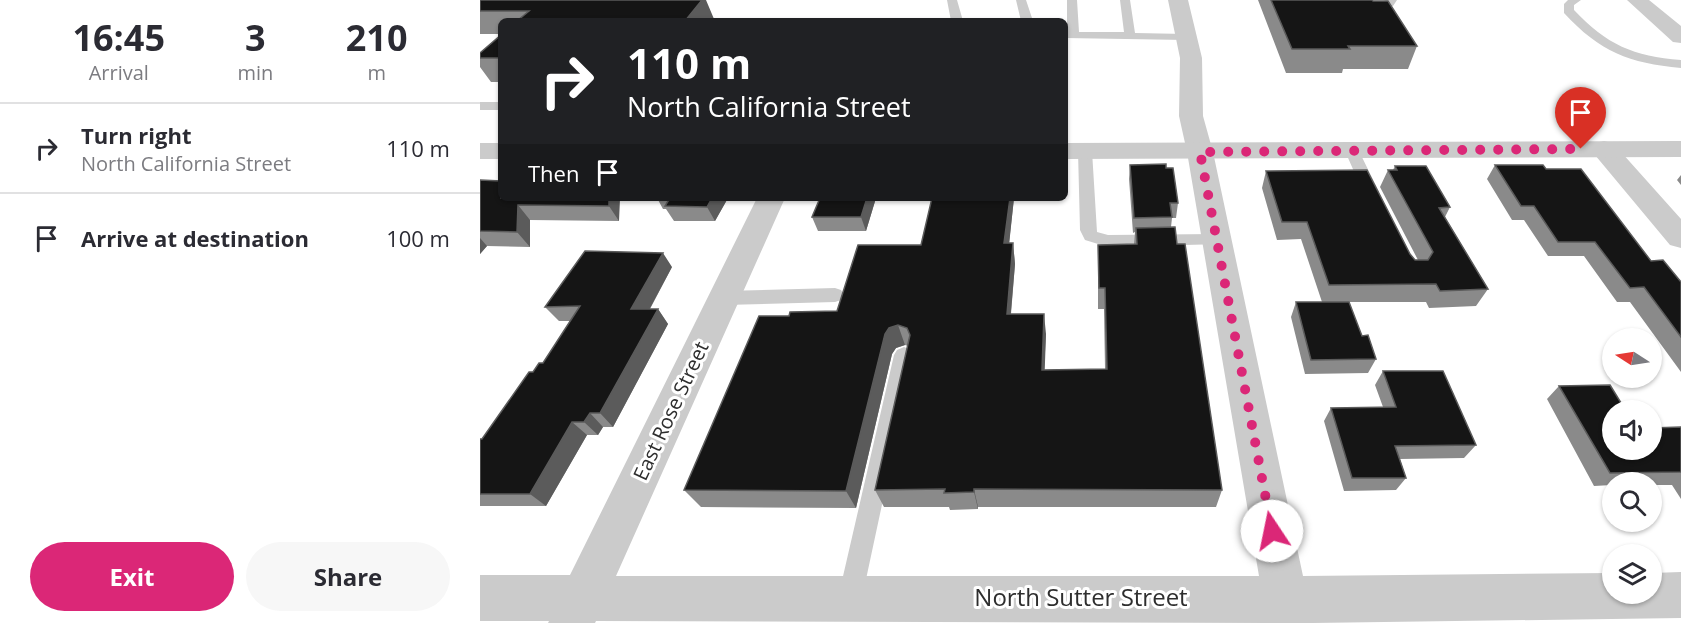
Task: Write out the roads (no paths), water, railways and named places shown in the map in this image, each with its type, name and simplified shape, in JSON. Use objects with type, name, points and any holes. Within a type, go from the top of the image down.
[{"type":"street","points":[[1178,0],[1191,58],[1191,116],[1200,152],[1287,611]]},
{"type":"street","points":[[1637,0],[1681,37]]},
{"type":"street","points":[[1604,149],[1681,238]]},
{"type":"street","points":[[1075,151],[1681,149]]},
{"type":"street","points":[[480,151],[498,151]]},
{"type":"street","name":"East Rose Street","points":[[577,610],[770,201]]},
{"type":"street","name":"North Sutter Street","points":[[480,598],[577,610],[850,598],[1287,611],[1681,595]]},
{"type":"lane","points":[[952,0],[956,18]]},
{"type":"lane","points":[[1021,0],[1026,18]]},
{"type":"lane","points":[[1072,0],[1069,35],[1186,37]]},
{"type":"lane","points":[[1125,0],[1130,36]]},
{"type":"lane","points":[[1357,10],[1389,4],[1392,0]]},
{"type":"lane","points":[[1576,0],[1569,4],[1568,10],[1605,46],[1637,58],[1681,64]]},
{"type":"lane","points":[[480,106],[498,106]]},
{"type":"lane","points":[[1352,150],[1376,203]]},
{"type":"lane","points":[[1075,151],[1088,230],[1091,236],[1108,241],[1217,240]]},
{"type":"lane","points":[[724,298],[835,295]]},
{"type":"lane","points":[[850,598],[904,355]]}]
